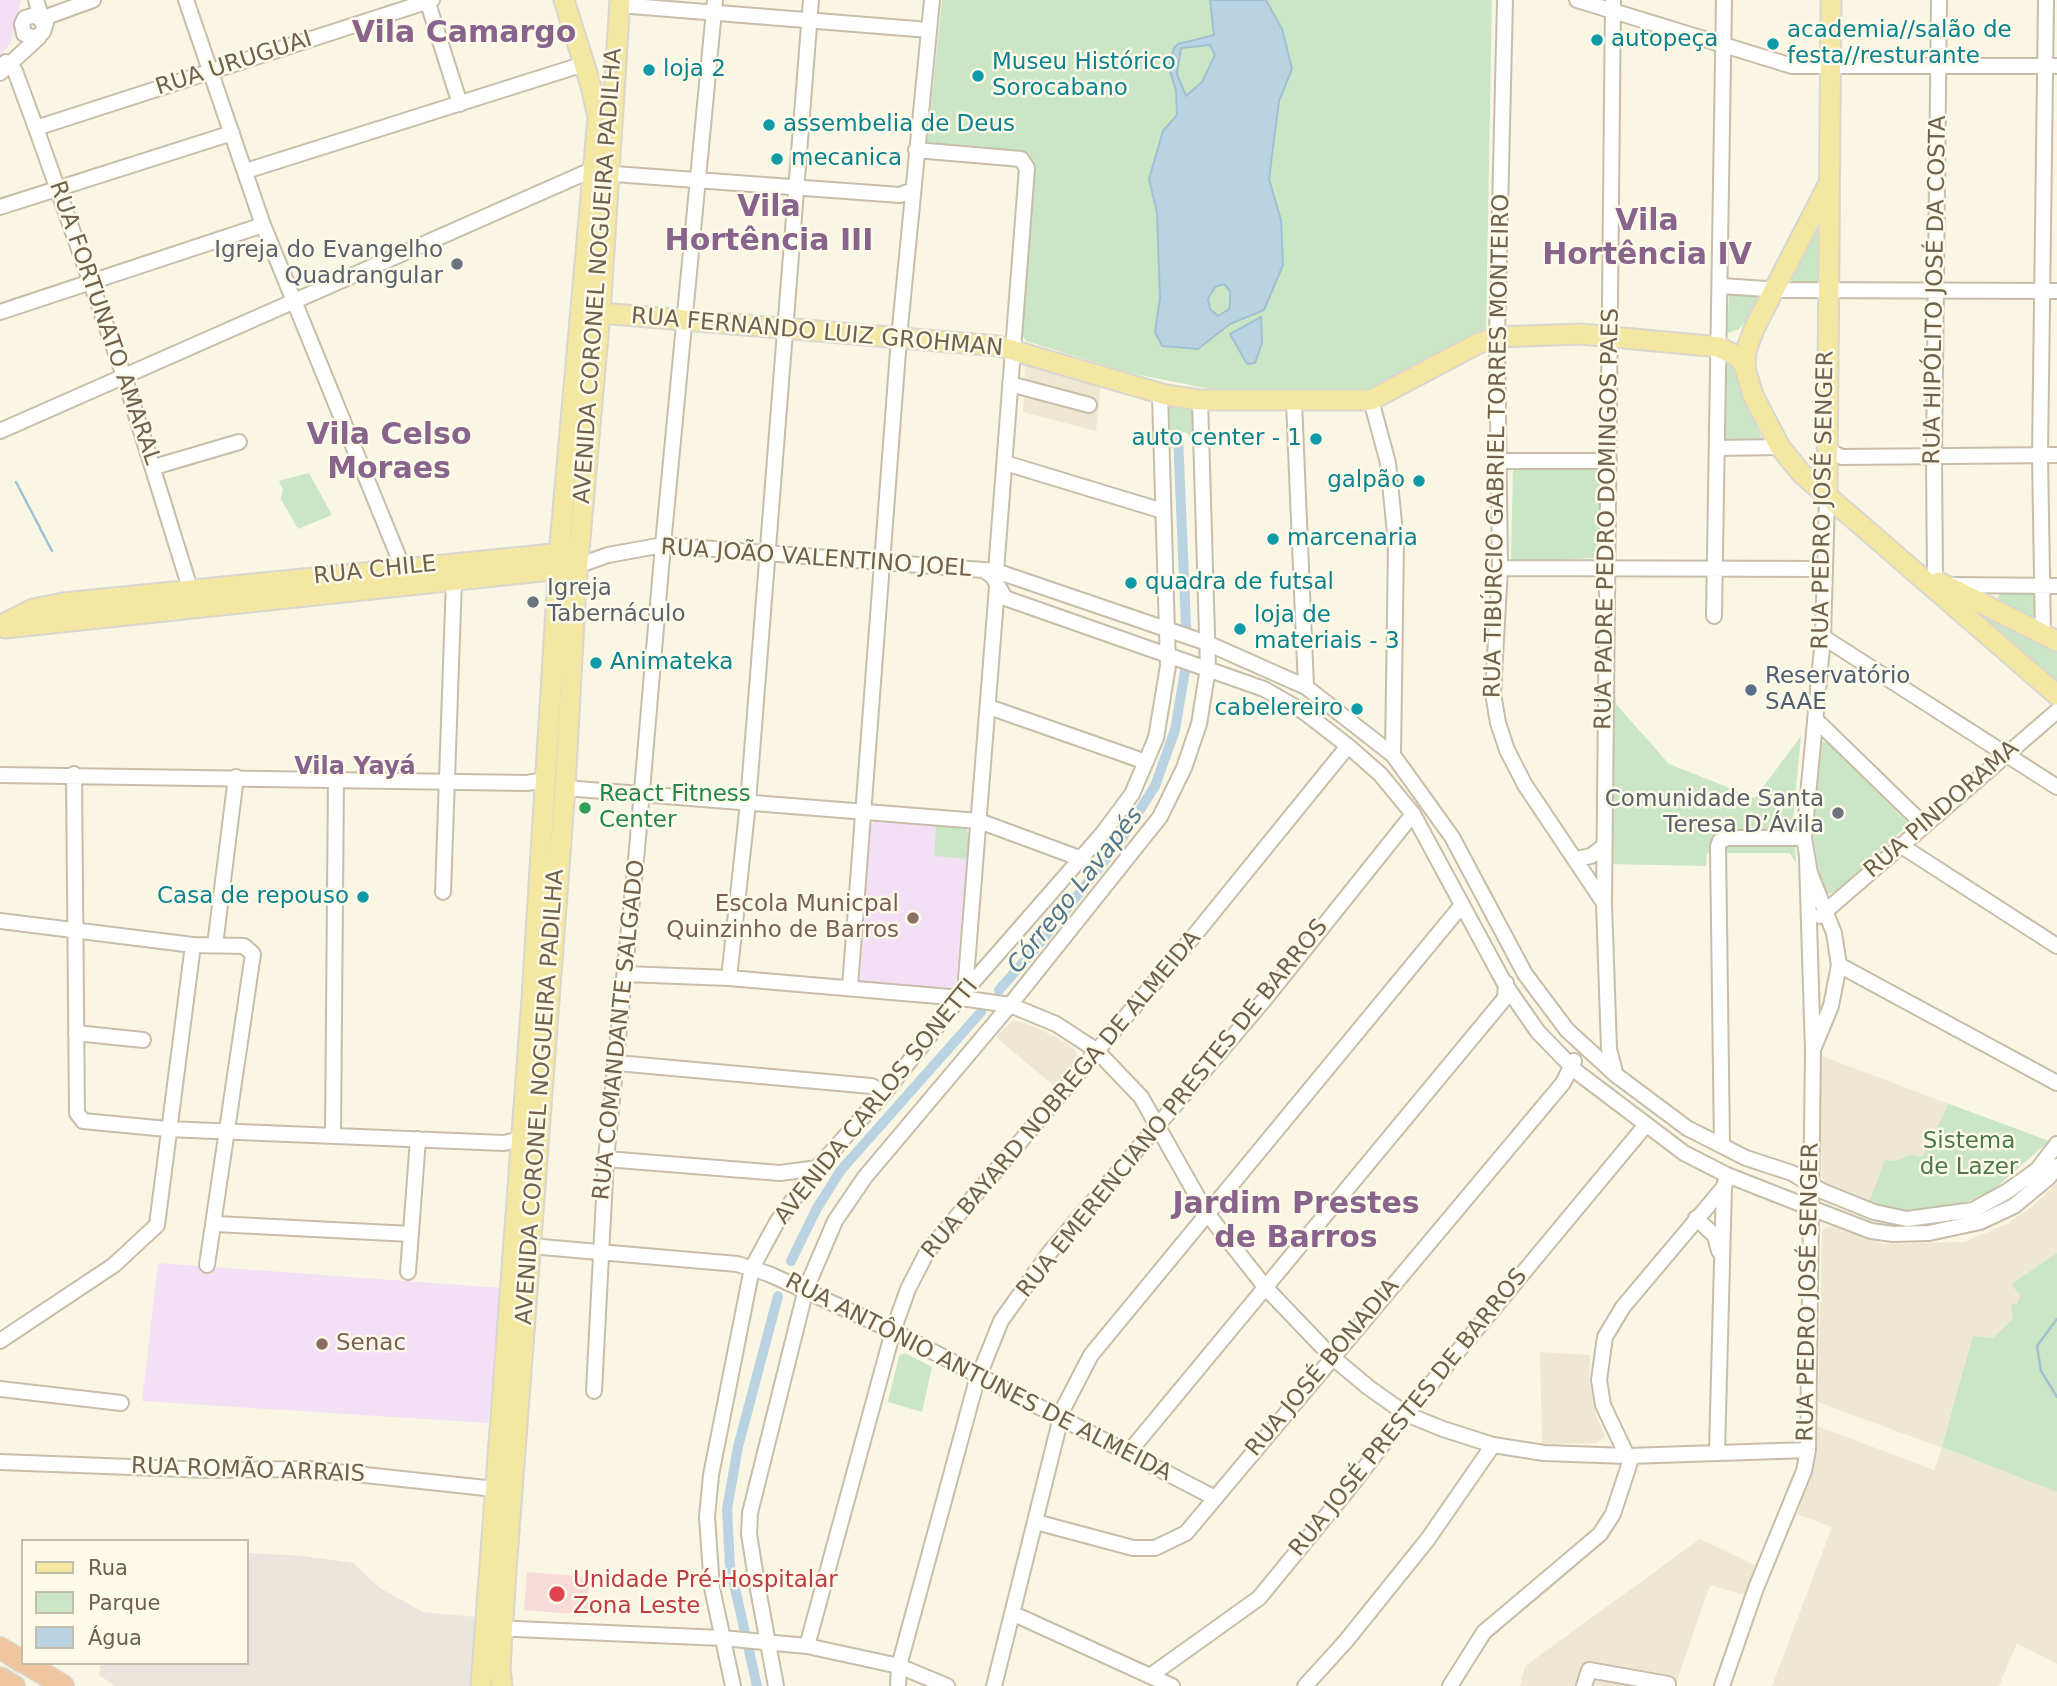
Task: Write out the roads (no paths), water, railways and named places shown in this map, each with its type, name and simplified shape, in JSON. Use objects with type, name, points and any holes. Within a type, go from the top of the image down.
[{"type":"highway","points":[[0,1648],[21,1660]]},
{"type":"highway","points":[[29,1665],[60,1683]]},
{"type":"highway","points":[[0,1678],[14,1686]]},
{"type":"main road","name":"RUA PEDRO JOSÉ SENGER","points":[[1827,496],[1831,0]]},
{"type":"main road","name":"AVENIDA CORONEL NOGUEIRA PADILHA","points":[[481,1686],[493,1628],[530,1246],[524,1144],[565,788],[569,560],[601,172],[620,2]]},
{"type":"main road","points":[[566,6],[591,63],[607,56],[616,42]]},
{"type":"main road","name":"AVENIDA CORONEL NOGUEIRA PADILHA","points":[[502,1686],[493,1628],[495,1489],[524,1144],[559,599],[569,560],[600,313],[601,172],[591,63]]},
{"type":"main road","name":"RUA PEDRO JOSÉ SENGER","points":[[1754,329],[1829,183]]},
{"type":"main road","name":"RUA FERNANDO LUIZ GROHMAN","points":[[600,313],[1013,350],[1163,394],[1200,400],[1371,400],[1479,343],[1497,337],[1610,336],[1722,348]]},
{"type":"main road","points":[[1722,348],[1754,329]]},
{"type":"main road","points":[[1745,368],[1746,351],[1754,329]]},
{"type":"main road","points":[[1722,348],[1740,358],[1753,395],[1780,447],[1802,474],[2057,695]]},
{"type":"main road","points":[[1802,474],[1822,466],[1827,450]]},
{"type":"main road","name":"RUA CHILE","points":[[0,627],[35,618],[193,599],[403,568],[569,560]]},
{"type":"main road","name":"RUA CHILE","points":[[193,599],[454,580],[519,573],[569,560]]},
{"type":"main road","points":[[1910,566],[2050,638]]},
{"type":"main road","points":[[519,573],[542,576],[559,599]]},
{"type":"street","points":[[4,68],[16,50],[24,24],[27,0]]},
{"type":"street","points":[[36,0],[42,28]]},
{"type":"street","points":[[4,68],[42,28],[51,14],[93,0]]},
{"type":"street","points":[[186,0],[293,303],[403,568]]},
{"type":"street","points":[[429,0],[460,104]]},
{"type":"street","name":"RUA URUGUAI","points":[[36,128],[429,0]]},
{"type":"street","points":[[729,978],[748,803],[765,553],[811,0]]},
{"type":"street","points":[[850,987],[900,338],[932,0]]},
{"type":"street","name":"RUA TIBÚRCIO GABRIEL TORRES MONTEIRO","points":[[1505,0],[1497,337],[1500,568],[1493,693],[1497,723],[1525,785],[1604,903]]},
{"type":"street","points":[[1577,0],[1613,6],[1724,47],[1792,66],[2052,66]]},
{"type":"street","points":[[1714,616],[1722,348],[1724,0]]},
{"type":"street","name":"RUA HIPÓLITO JOSÉ DA COSTA","points":[[1940,0],[1934,457],[1940,582]]},
{"type":"street","points":[[2046,0],[2052,66],[2050,291],[2040,456],[2042,586],[2050,638]]},
{"type":"street","points":[[620,2],[714,6],[808,19],[929,30]]},
{"type":"street","name":"RUA COMANDANTE SALGADO","points":[[594,1391],[599,1252],[606,1158],[714,6]]},
{"type":"street","name":"RUA PADRE PEDRO DOMINGOS PAES","points":[[1613,6],[1604,903],[1609,1055],[1616,1075]]},
{"type":"street","points":[[24,24],[35,15],[42,28]]},
{"type":"street","points":[[24,24],[29,37],[42,28]]},
{"type":"street","points":[[246,171],[591,63]]},
{"type":"street","name":"RUA FORTUNATO AMARAL","points":[[4,68],[36,128],[58,188],[124,376],[193,599]]},
{"type":"street","points":[[0,206],[232,132]]},
{"type":"street","points":[[916,150],[1021,159],[1026,163],[989,707],[963,994]]},
{"type":"street","points":[[0,431],[601,172],[900,195],[913,190]]},
{"type":"street","points":[[0,312],[264,225]]},
{"type":"street","points":[[1721,286],[1828,291],[2050,291]]},
{"type":"street","points":[[1010,384],[1089,405]]},
{"type":"street","name":"AVENIDA CARLOS SONETTI","points":[[733,1686],[726,1638],[716,1609],[707,1544],[710,1475],[752,1268],[796,1194],[885,1092],[963,994],[1082,859],[1132,793],[1146,762],[1164,701],[1167,655],[1163,394]]},
{"type":"street","name":"AVENIDA CARLOS SONETTI","points":[[777,1686],[762,1641],[749,1534],[750,1513],[802,1287],[835,1221],[865,1177],[1010,1004],[1160,817],[1184,768],[1199,724],[1208,668],[1200,400]]},
{"type":"street","points":[[1371,400],[1388,463],[1396,543],[1393,755]]},
{"type":"street","points":[[1294,402],[1306,687]]},
{"type":"street","points":[[153,467],[239,442]]},
{"type":"street","points":[[1717,448],[1780,447]]},
{"type":"street","points":[[1827,450],[1842,457],[2057,455]]},
{"type":"street","points":[[1499,461],[1609,461]]},
{"type":"street","points":[[1005,463],[1163,511]]},
{"type":"street","name":"RUA PEDRO JOSÉ SENGER","points":[[1722,1686],[1756,1588],[1795,1495],[1808,1450],[1813,1051],[1812,924],[1804,838],[1823,637],[1827,496]]},
{"type":"street","name":"RUA JOÃO VALENTINO JOEL","points":[[569,560],[663,545],[882,564],[998,583],[1206,643],[1306,687],[1393,755],[1452,837],[1526,976],[1585,1063],[1645,1126],[1725,1181],[1786,1197],[1871,1231],[1893,1234],[1951,1230],[1980,1222],[2014,1206],[2049,1177],[2057,1166]]},
{"type":"street","points":[[1500,568],[1715,566],[1824,569]]},
{"type":"street","points":[[443,892],[454,580]]},
{"type":"street","points":[[1940,582],[2057,586]]},
{"type":"street","name":"RUA JOÃO VALENTINO JOEL","points":[[998,583],[1167,655],[1208,668],[1288,701],[1348,746],[1380,774],[1413,814],[1510,990],[1538,1032],[1585,1063],[1616,1075],[1687,1128],[1746,1158],[1792,1173],[1874,1212],[1907,1219],[1973,1210],[2006,1192],[2037,1170],[2057,1144]]},
{"type":"street","points":[[1823,637],[2057,787]]},
{"type":"street","points":[[989,707],[1146,762]]},
{"type":"street","name":"RUA PINDORAMA","points":[[1829,917],[1923,824],[2057,711]]},
{"type":"street","points":[[1815,719],[1923,824]]},
{"type":"street","name":"RUA BAYARD NOBREGA DE ALMEIDA","points":[[800,1645],[893,1331],[908,1289],[927,1252],[1193,937],[1348,746]]},
{"type":"street","points":[[0,775],[74,774],[527,783],[539,781],[547,774]]},
{"type":"street","points":[[74,774],[79,1118],[83,1121],[171,1129],[524,1144]]},
{"type":"street","points":[[215,945],[236,777]]},
{"type":"street","points":[[333,1134],[336,778]]},
{"type":"street","points":[[527,783],[540,788],[546,799]]},
{"type":"street","points":[[565,788],[979,821],[1082,859]]},
{"type":"street","name":"RUA EMERENCIANO PRESTES DE BARROS","points":[[898,1686],[899,1666],[978,1376],[1001,1321],[1026,1286],[1157,1125],[1265,999],[1413,814]]},
{"type":"street","points":[[1722,1146],[1718,846],[1728,838],[1804,838]]},
{"type":"street","points":[[1900,845],[2057,946]]},
{"type":"street","points":[[1575,859],[1591,856],[1604,846]]},
{"type":"street","name":"RUA PEDRO JOSÉ SENGER","points":[[1807,859],[1814,884],[1829,917],[1839,965],[1831,1006],[1813,1051]]},
{"type":"street","points":[[994,1686],[1014,1614],[1060,1416],[1073,1384],[1091,1355],[1206,1212],[1462,905]]},
{"type":"street","points":[[1812,924],[1829,917]]},
{"type":"street","points":[[0,920],[193,945],[244,946],[253,954],[216,1224],[207,1265]]},
{"type":"street","points":[[0,1341],[114,1265],[157,1225],[193,945]]},
{"type":"street","points":[[1839,965],[2057,1083]]},
{"type":"street","points":[[625,974],[729,978],[925,994],[963,994],[1010,1004],[1056,1024],[1096,1049],[1141,1097],[1206,1212],[1266,1288],[1332,1357],[1406,1414],[1493,1445],[1544,1453],[1628,1456],[1808,1450]]},
{"type":"street","points":[[1129,1452],[1510,990],[1528,985],[1526,976]]},
{"type":"street","points":[[925,994],[942,1013],[939,1025]]},
{"type":"street","points":[[1811,999],[1817,1008],[1831,1006]]},
{"type":"street","points":[[76,1033],[143,1040]]},
{"type":"street","name":"RUA PADRE PEDRO DOMINGOS PAES","points":[[1585,1063],[1609,1039]]},
{"type":"street","points":[[617,1063],[871,1086],[885,1092]]},
{"type":"street","name":"RUA JOSÉ BONADIA","points":[[1036,1522],[1133,1548],[1155,1549],[1186,1533],[1563,1083],[1585,1063]]},
{"type":"street","points":[[1701,1134],[1712,1129],[1722,1116]]},
{"type":"street","name":"RUA JOSÉ PRESTES DE BARROS","points":[[1150,1676],[1259,1598],[1406,1414],[1645,1126]]},
{"type":"street","points":[[408,1272],[418,1139]]},
{"type":"street","points":[[1786,1197],[1798,1189],[1798,1181],[1792,1173],[1802,1168],[1811,1157]]},
{"type":"street","points":[[606,1158],[780,1173],[818,1168]]},
{"type":"street","points":[[780,1173],[793,1182],[796,1194]]},
{"type":"street","points":[[1450,1686],[1484,1632],[1600,1534],[1620,1498],[1628,1474],[1628,1456],[1602,1405],[1600,1381],[1605,1337],[1623,1307],[1725,1181]]},
{"type":"street","points":[[1717,1452],[1725,1181]]},
{"type":"street","points":[[1696,1218],[1715,1236],[1722,1270]]},
{"type":"street","points":[[216,1224],[411,1234]]},
{"type":"street","name":"RUA ANTÔNIO ANTUNES DE ALMEIDA","points":[[530,1246],[752,1268],[769,1274],[893,1331],[1215,1498]]},
{"type":"street","points":[[0,1389],[121,1404]]},
{"type":"street","points":[[1305,1686],[1346,1641],[1412,1559],[1493,1445]]},
{"type":"street","name":"RUA ROMÃO ARRAIS","points":[[0,1462],[209,1469],[309,1469],[495,1489]]},
{"type":"street","points":[[696,1636],[712,1625],[716,1609]]},
{"type":"street","points":[[1014,1614],[1172,1686]]},
{"type":"street","points":[[493,1628],[696,1636],[800,1645],[899,1666],[947,1686]]},
{"type":"street","name":"AVENIDA CARLOS SONETTI","points":[[777,1686],[778,1655],[781,1649],[800,1645]]},
{"type":"street","points":[[1584,1686],[1590,1670],[1668,1684]]},
{"type":"street","points":[[909,1686],[926,1676]]},
{"type":"water","points":[[1210,0],[1266,0],[1282,29],[1292,69],[1279,101],[1269,179],[1281,220],[1283,265],[1264,310],[1230,324],[1198,349],[1162,346],[1155,332],[1160,298],[1157,213],[1149,179],[1163,131],[1177,115],[1176,91],[1169,67],[1174,48],[1178,44],[1214,35]],"holes":[[[1210,45],[1215,55],[1202,82],[1186,96],[1177,74],[1181,48]],[[1224,284],[1230,291],[1229,309],[1218,316],[1210,309],[1208,299],[1215,287]]]},
{"type":"water","points":[[1261,317],[1262,343],[1255,363],[1247,364],[1230,334]]},
{"type":"waterway","points":[[1178,436],[1186,626]]},
{"type":"waterway","points":[[16,482],[52,551]]},
{"type":"waterway","name":"Córrego Lavapés","points":[[999,990],[1036,948],[1121,840],[1155,786],[1175,730],[1185,671]]},
{"type":"waterway","name":"Córrego Lavapés","points":[[791,1261],[817,1208],[841,1170],[981,1012]]},
{"type":"waterway","name":"Córrego Lavapés","points":[[757,1686],[730,1566],[727,1509],[738,1447],[778,1296]]},
{"type":"waterway","points":[[2057,1319],[2037,1346],[2041,1371],[2057,1397]]},
{"type":"place","name":"autopeça","points":[[1597,40]]},
{"type":"place","name":"academia//salão de festa//resturante","points":[[1773,44]]},
{"type":"place","name":"loja 2","points":[[649,70]]},
{"type":"place","name":"Museu Histórico Sorocabano","points":[[978,76]]},
{"type":"place","name":"assembelia de Deus","points":[[769,125]]},
{"type":"place","name":"mecanica","points":[[777,159]]},
{"type":"place","name":"Igreja do Evangelho Quadrangular","points":[[457,264]]},
{"type":"place","name":"auto center - 1","points":[[1316,439]]},
{"type":"place","name":"galpão","points":[[1419,481]]},
{"type":"place","name":"marcenaria","points":[[1273,539]]},
{"type":"place","name":"quadra de futsal","points":[[1131,583]]},
{"type":"place","name":"Igreja Tabernáculo","points":[[533,602]]},
{"type":"place","name":"loja de materiais - 3","points":[[1240,629]]},
{"type":"place","name":"Animateka","points":[[596,663]]},
{"type":"place","name":"Reservatório SAAE","points":[[1751,690]]},
{"type":"place","name":"cabelereiro","points":[[1357,709]]},
{"type":"place","name":"React Fitness Center","points":[[585,808]]},
{"type":"place","name":"Comunidade Santa Teresa D’Ávila","points":[[1838,813]]},
{"type":"place","name":"Casa de repouso","points":[[363,897]]},
{"type":"place","name":"Escola Municpal Quinzinho de Barros","points":[[913,918]]},
{"type":"place","name":"Senac","points":[[322,1344]]},
{"type":"place","name":"Unidade Pré-Hospitalar Zona Leste","points":[[557,1594]]},
{"type":"district","name":"Vila Camargo","points":[[464,34]]},
{"type":"district","name":"Vila Hortência III","points":[[769,225]]},
{"type":"district","name":"Vila Hortência IV","points":[[1647,239]]},
{"type":"district","name":"Vila Celso Moraes","points":[[389,453]]},
{"type":"district","name":"Vila Yayá","points":[[355,768]]},
{"type":"district","name":"Jardim Prestes de Barros","points":[[1296,1222]]},
{"type":"park label","name":"Sistema de Lazer","points":[[1969,1155]]}]
